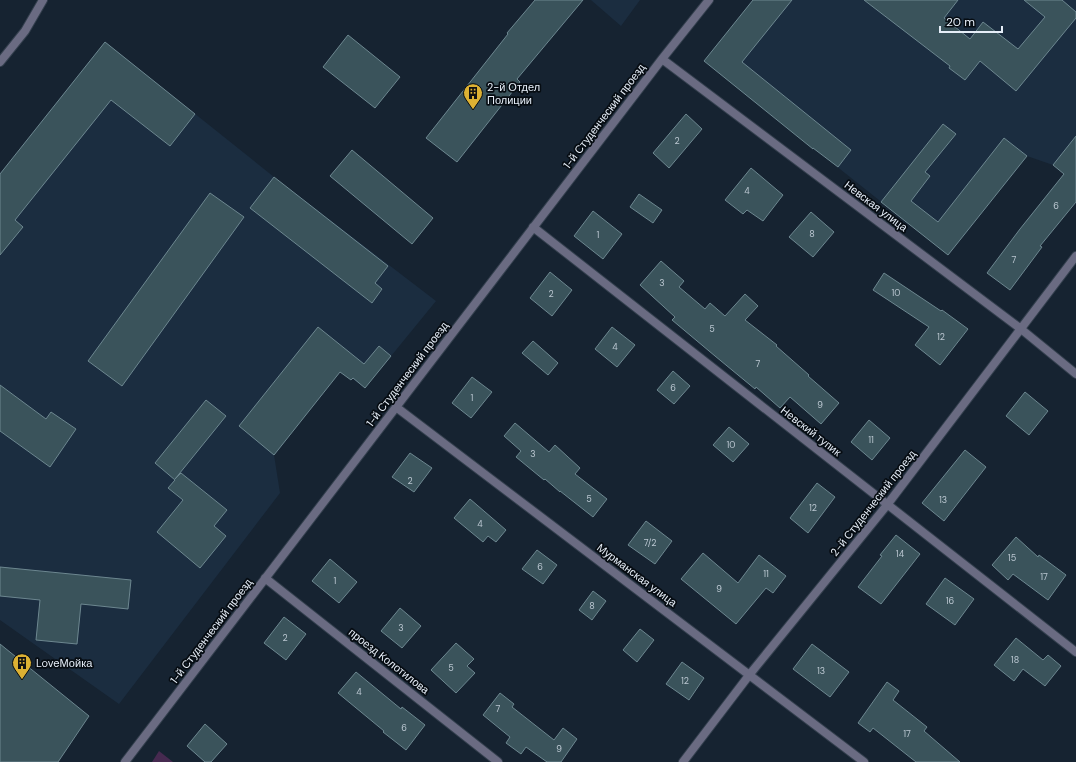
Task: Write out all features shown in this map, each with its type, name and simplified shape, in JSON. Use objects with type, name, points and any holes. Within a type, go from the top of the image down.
[{"type":"street","points":[[0,62],[25,31],[43,0]]},
{"type":"street","name":"1-й Студенческий проезд","points":[[125,762],[662,58],[709,0]]},
{"type":"street","name":"Невская улица","points":[[662,58],[1021,329],[1076,374]]},
{"type":"street","name":"Невский тупик","points":[[533,227],[1076,652]]},
{"type":"street","name":"2-й Студенческий проезд","points":[[683,762],[750,674],[887,505],[1076,256]]},
{"type":"street","name":"Мурманская улица","points":[[396,407],[750,674],[864,762]]},
{"type":"street","name":"проезд Колотилова","points":[[265,578],[498,762]]},
{"type":"shaded area","points":[[591,0],[640,0],[621,26]]},
{"type":"shaded area","points":[[753,0],[1076,0],[1076,183],[1053,165],[1027,156],[948,255],[704,61]]},
{"type":"shaded area","points":[[105,42],[274,177],[436,301],[365,388],[340,372],[274,455],[280,493],[119,704],[0,620],[0,174]]},
{"type":"shaded area","points":[[159,751],[173,762],[152,762]]},
{"type":"building","points":[[535,0],[583,0],[517,79],[520,82],[457,162],[426,138],[508,34],[507,33]]},
{"type":"building","points":[[753,0],[792,0],[742,62],[851,150],[838,167],[813,149],[704,61]]},
{"type":"building","points":[[864,0],[958,0],[944,18],[970,39],[983,22],[1018,49],[1045,17],[1024,0],[1062,0],[1076,12],[1076,18],[1016,91],[980,61],[965,80],[949,68],[950,66]]},
{"type":"building","points":[[348,35],[400,77],[375,108],[323,67]]},
{"type":"building","points":[[105,42],[195,114],[170,146],[111,100],[15,220],[23,227],[0,255],[0,174]]},
{"type":"building","points":[[686,114],[702,129],[669,168],[653,153]]},
{"type":"building","points":[[943,124],[956,134],[925,172],[930,176],[911,201],[938,222],[1004,138],[1027,156],[948,255],[881,202]]},
{"type":"building","points":[[1076,136],[1076,202],[1040,246],[1042,247],[1010,290],[987,273],[1064,174],[1053,165]]},
{"type":"building","points":[[352,150],[433,218],[412,244],[330,176]]},
{"type":"building","points":[[751,168],[783,195],[763,221],[747,210],[743,214],[725,200]]},
{"type":"building","points":[[274,177],[388,266],[375,283],[382,289],[372,303],[250,208]]},
{"type":"building","points":[[210,193],[244,217],[122,386],[88,361]]},
{"type":"building","points":[[639,194],[662,210],[653,223],[630,207]]},
{"type":"building","points":[[593,211],[622,234],[603,259],[574,236]]},
{"type":"building","points":[[811,212],[834,232],[813,257],[789,237]]},
{"type":"building","points":[[661,261],[684,281],[679,287],[705,309],[710,303],[725,316],[745,294],[758,306],[745,320],[777,345],[776,346],[809,375],[808,376],[839,403],[821,424],[790,397],[780,408],[672,320],[675,317],[640,285]]},
{"type":"building","points":[[550,272],[572,290],[552,316],[530,298]]},
{"type":"building","points":[[884,273],[941,311],[942,310],[968,329],[940,365],[915,345],[929,327],[873,290]]},
{"type":"building","points":[[318,327],[364,364],[379,346],[391,356],[365,388],[353,378],[351,380],[340,372],[274,455],[239,426]]},
{"type":"building","points":[[612,327],[635,345],[617,367],[595,349]]},
{"type":"building","points":[[533,341],[558,363],[548,375],[522,353]]},
{"type":"building","points":[[673,371],[690,386],[674,404],[657,390]]},
{"type":"building","points":[[472,377],[492,392],[471,418],[452,403]]},
{"type":"building","points":[[0,385],[46,419],[51,412],[76,429],[50,467],[0,431]]},
{"type":"building","points":[[1025,392],[1048,411],[1029,435],[1006,416]]},
{"type":"building","points":[[206,400],[226,416],[175,479],[181,473],[227,510],[214,526],[226,536],[200,568],[157,532],[183,500],[168,488],[175,480],[155,463]]},
{"type":"building","points":[[869,420],[890,438],[872,460],[851,442]]},
{"type":"building","points":[[515,423],[549,452],[555,445],[580,468],[575,474],[607,499],[593,517],[516,457],[521,451],[504,436]]},
{"type":"building","points":[[729,427],[749,444],[733,462],[713,445]]},
{"type":"building","points":[[965,450],[986,467],[944,521],[922,503]]},
{"type":"building","points":[[410,453],[432,468],[414,492],[392,477]]},
{"type":"building","points":[[817,483],[835,497],[808,533],[790,518]]},
{"type":"building","points":[[470,499],[506,530],[496,542],[488,536],[483,542],[454,518]]},
{"type":"building","points":[[646,521],[672,541],[655,564],[628,545]]},
{"type":"building","points":[[896,535],[920,554],[881,604],[858,587]]},
{"type":"building","points":[[1016,537],[1038,557],[1039,555],[1066,575],[1048,600],[1013,574],[1008,580],[992,565]]},
{"type":"building","points":[[537,550],[557,565],[543,584],[522,569]]},
{"type":"building","points":[[703,553],[738,583],[759,555],[786,576],[773,593],[766,588],[736,624],[681,579]]},
{"type":"building","points":[[330,559],[357,582],[339,603],[312,581]]},
{"type":"building","points":[[0,567],[131,580],[128,609],[81,604],[77,644],[36,640],[40,600],[0,596]]},
{"type":"building","points":[[945,578],[974,599],[955,625],[926,604]]},
{"type":"building","points":[[593,591],[606,601],[592,620],[579,610]]},
{"type":"building","points":[[400,608],[421,626],[402,648],[381,631]]},
{"type":"building","points":[[284,617],[306,634],[286,660],[264,643]]},
{"type":"building","points":[[640,629],[654,640],[637,662],[623,650]]},
{"type":"building","points":[[1016,638],[1043,660],[1048,655],[1061,666],[1045,686],[1023,669],[1014,681],[994,665]]},
{"type":"building","points":[[456,643],[474,659],[467,666],[475,673],[456,693],[431,670]]},
{"type":"building","name":"LoveМойка","points":[[0,644],[89,716],[58,762],[0,762]]},
{"type":"building","points":[[812,644],[849,672],[830,697],[793,669]]},
{"type":"building","points":[[682,662],[704,678],[689,700],[666,684]]},
{"type":"building","points":[[356,672],[401,709],[402,707],[425,725],[406,750],[338,693]]},
{"type":"building","points":[[887,682],[899,691],[893,700],[927,727],[924,731],[960,762],[916,762],[873,728],[870,732],[858,723]]},
{"type":"building","points":[[500,693],[514,704],[512,707],[554,740],[563,728],[577,739],[561,762],[547,762],[526,747],[521,754],[506,743],[510,737],[483,715]]},
{"type":"building","points":[[205,724],[227,744],[211,762],[205,762],[187,746]]},
{"type":"place","name":"2-й Отдел Полиции","points":[[473,110]]},
{"type":"place","name":"LoveМойка","points":[[22,680]]}]
